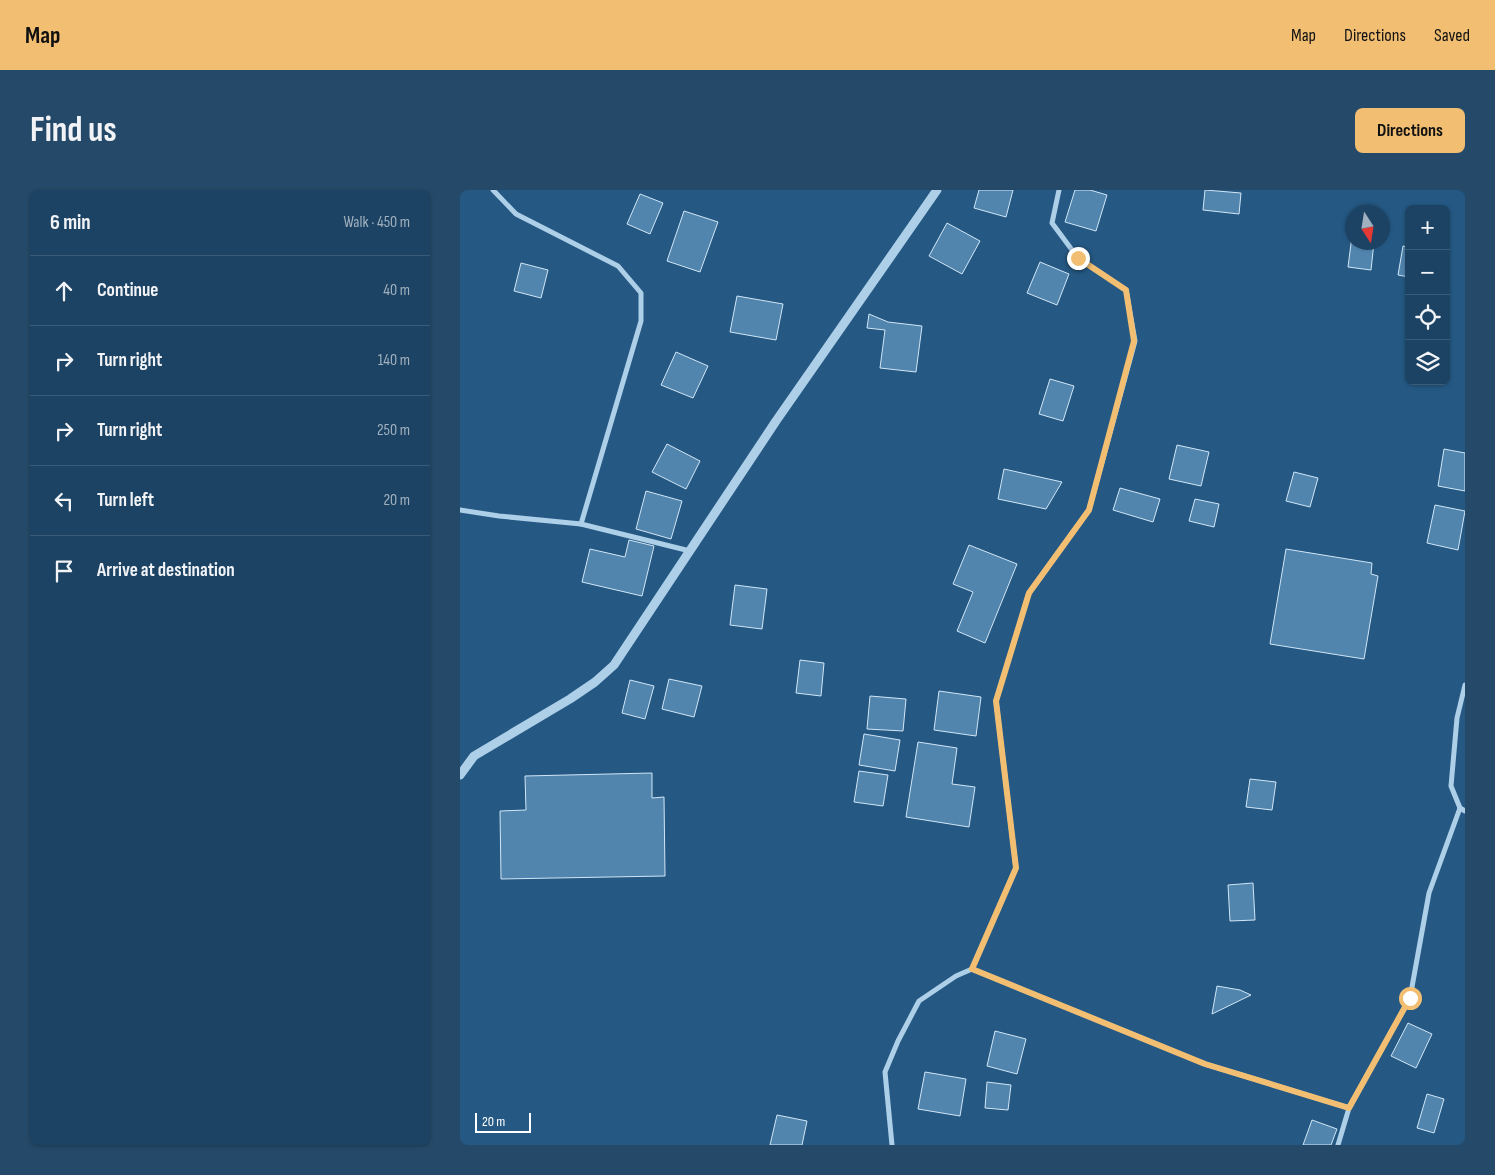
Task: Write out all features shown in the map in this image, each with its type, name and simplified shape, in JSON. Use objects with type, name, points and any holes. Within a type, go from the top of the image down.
[{"type":"street","points":[[492,190],[516,214],[618,266],[641,293],[642,321],[581,524]]},
{"type":"street","points":[[460,775],[474,756],[570,699],[595,682],[614,665],[776,421],[937,190]]},
{"type":"street","points":[[892,1145],[885,1072],[898,1041],[919,1001],[956,976],[972,969],[1016,868],[996,701],[1029,593],[1089,510],[1134,341],[1126,290],[1078,258],[1052,223],[1058,190]]},
{"type":"street","points":[[460,510],[581,524],[690,551]]},
{"type":"street","points":[[1338,1145],[1349,1108],[1410,998],[1429,893],[1462,810],[1451,786],[1457,718],[1465,685]]},
{"type":"street","points":[[972,969],[1205,1064],[1349,1108]]},
{"type":"building","points":[[979,190],[1013,190],[1006,217],[974,208]]},
{"type":"building","points":[[1075,190],[1090,190],[1107,195],[1096,231],[1065,222]]},
{"type":"building","points":[[1205,190],[1241,193],[1239,214],[1203,210]]},
{"type":"building","points":[[640,194],[663,203],[650,234],[627,224]]},
{"type":"building","points":[[684,211],[718,222],[700,272],[667,261]]},
{"type":"building","points":[[947,223],[980,241],[962,274],[929,256]]},
{"type":"building","points":[[1403,246],[1405,246],[1405,276],[1398,275]]},
{"type":"building","points":[[1350,250],[1373,250],[1371,270],[1348,267]]},
{"type":"building","points":[[1040,262],[1069,274],[1057,305],[1027,293]]},
{"type":"building","points":[[521,263],[548,270],[541,298],[514,291]]},
{"type":"building","points":[[737,296],[783,304],[776,340],[730,332]]},
{"type":"building","points":[[869,314],[888,322],[922,326],[916,372],[880,368],[885,330],[867,328]]},
{"type":"building","points":[[676,352],[708,366],[693,398],[661,385]]},
{"type":"building","points":[[1050,379],[1074,386],[1063,421],[1039,414]]},
{"type":"building","points":[[667,444],[700,461],[686,489],[652,472]]},
{"type":"building","points":[[1177,445],[1209,452],[1201,486],[1169,479]]},
{"type":"building","points":[[1444,449],[1465,453],[1465,491],[1438,486]]},
{"type":"building","points":[[1004,469],[1062,482],[1046,509],[998,499]]},
{"type":"building","points":[[1294,472],[1318,478],[1310,507],[1286,501]]},
{"type":"building","points":[[1120,488],[1160,499],[1153,522],[1113,510]]},
{"type":"building","points":[[646,491],[682,501],[671,539],[636,529]]},
{"type":"building","points":[[1195,499],[1219,504],[1214,527],[1189,521]]},
{"type":"building","points":[[1435,505],[1465,511],[1458,550],[1427,543]]},
{"type":"building","points":[[629,540],[654,546],[642,596],[582,582],[590,549],[625,557]]},
{"type":"building","points":[[969,545],[1017,564],[985,643],[957,631],[973,592],[953,584]]},
{"type":"building","points":[[1286,549],[1372,563],[1371,574],[1378,576],[1364,659],[1270,644]]},
{"type":"building","points":[[735,585],[767,589],[762,629],[730,625]]},
{"type":"building","points":[[800,660],[824,663],[821,696],[796,693]]},
{"type":"building","points":[[669,679],[702,686],[694,717],[662,709]]},
{"type":"building","points":[[630,680],[654,686],[645,719],[622,713]]},
{"type":"building","points":[[939,691],[981,697],[976,736],[934,730]]},
{"type":"building","points":[[870,696],[906,699],[903,731],[867,729]]},
{"type":"building","points":[[864,734],[900,740],[895,771],[859,765]]},
{"type":"building","points":[[918,742],[957,748],[952,784],[975,787],[969,827],[906,817]]},
{"type":"building","points":[[859,771],[888,775],[883,806],[854,802]]},
{"type":"building","points":[[652,773],[652,798],[664,797],[665,876],[501,879],[500,811],[526,810],[525,776]]},
{"type":"building","points":[[1250,779],[1276,782],[1272,810],[1246,807]]},
{"type":"building","points":[[1253,883],[1255,920],[1230,921],[1228,885]]},
{"type":"building","points":[[1217,986],[1240,990],[1251,995],[1212,1014]]},
{"type":"building","points":[[1408,1023],[1432,1034],[1416,1068],[1391,1056]]},
{"type":"building","points":[[995,1031],[1026,1039],[1017,1074],[987,1066]]},
{"type":"building","points":[[925,1072],[966,1079],[960,1116],[918,1109]]},
{"type":"building","points":[[987,1082],[1011,1085],[1008,1110],[985,1108]]},
{"type":"building","points":[[1427,1094],[1444,1099],[1434,1133],[1417,1128]]},
{"type":"building","points":[[777,1115],[807,1121],[802,1145],[770,1145]]},
{"type":"building","points":[[1312,1120],[1337,1129],[1331,1145],[1303,1145]]},
{"type":"route","points":[[1078,258],[1126,290],[1134,341],[1089,510],[1029,593],[996,701],[1016,868],[972,969],[1205,1064],[1349,1108],[1410,998]]}]
